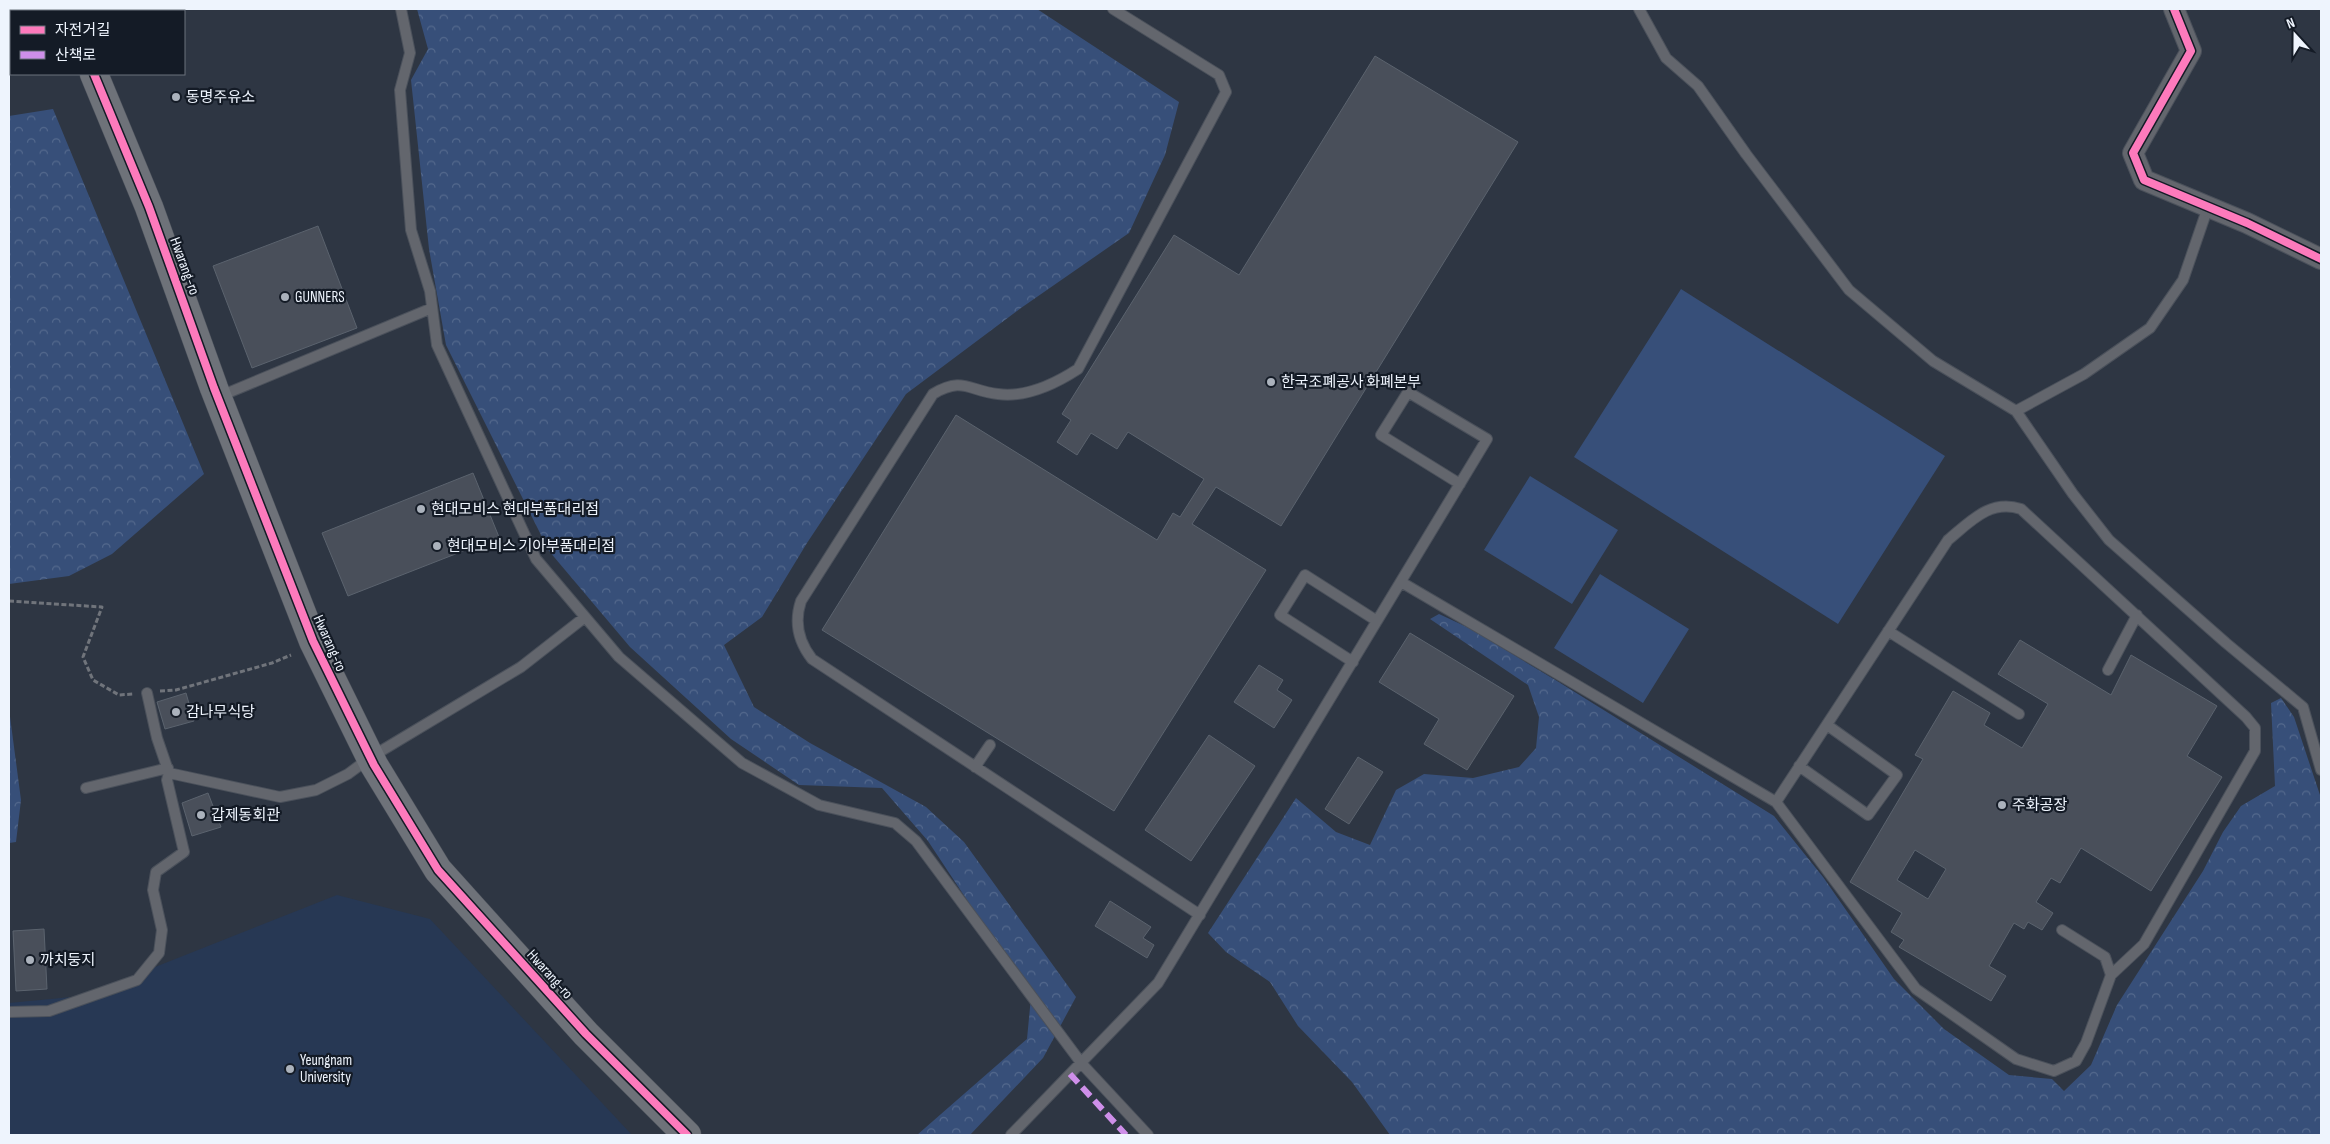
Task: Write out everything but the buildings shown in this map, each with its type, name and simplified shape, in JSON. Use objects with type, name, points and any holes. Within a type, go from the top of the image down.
[{"type":"street","points":[[2174,9],[2191,51],[2133,152],[2144,180],[2208,206],[2321,259]]},
{"type":"street","name":"Hwarang-ro","points":[[94,75],[149,207],[218,397],[313,641],[370,757],[438,870],[586,1034],[687,1135]]},
{"type":"lane","points":[[401,9],[410,53],[400,90],[411,230],[430,291],[437,345],[536,559],[619,656],[742,763],[819,805],[895,823],[916,840],[1082,1064],[1148,1135]]},
{"type":"lane","points":[[1113,9],[1219,75],[1226,92],[1078,369],[1054,384],[1022,393],[998,394],[969,386],[948,385],[933,394],[801,601],[796,616],[805,651],[812,659],[1200,914]]},
{"type":"lane","points":[[1639,9],[1666,58],[1698,86],[1746,154],[1849,290],[1934,361],[2016,411],[2072,494],[2109,540],[2226,643],[2303,707],[2321,770]]},
{"type":"lane","points":[[2016,411],[2084,374],[2150,328],[2183,280],[2208,206]]},
{"type":"lane","points":[[218,397],[432,308]]},
{"type":"lane","points":[[1011,1135],[1082,1064],[1158,983],[1487,440],[1408,392],[1381,435],[1460,484]]},
{"type":"lane","points":[[1401,582],[1776,802],[1916,988],[2016,1059],[2054,1070],[2076,1062],[2086,1043],[2110,975],[2144,944],[2255,751],[2255,728],[2246,717],[2022,509],[2008,505],[1988,510],[1948,540],[1776,802]]},
{"type":"lane","points":[[1353,662],[1280,615],[1305,575],[1377,621]]},
{"type":"lane","points":[[2108,670],[2137,615]]},
{"type":"lane","points":[[86,788],[168,770],[280,797],[316,790],[348,774],[370,757],[521,668],[585,617]]},
{"type":"lane","points":[[1888,631],[2019,714]]},
{"type":"lane","points":[[9,1012],[49,1011],[104,993],[137,980],[159,953],[162,930],[153,890],[156,872],[184,852],[167,780],[168,770],[157,738],[147,693]]},
{"type":"lane","points":[[1800,766],[1868,815],[1897,775],[1827,725]]},
{"type":"lane","points":[[976,767],[990,745]]},
{"type":"lane","points":[[2062,930],[2105,957],[2110,975]]},
{"type":"path","points":[[9,601],[102,607],[83,657],[93,680],[119,695],[176,690],[272,664],[291,655]]},
{"type":"shaded area","name":"Yeungnam University","points":[[337,895],[430,919],[632,1135],[9,1135],[9,1003],[82,996]]},
{"type":"green space","points":[[417,9],[1037,9],[1179,102],[1165,155],[1129,233],[1021,308],[906,394],[807,543],[762,617],[724,645],[754,707],[810,743],[926,807],[964,842],[1076,997],[1043,1058],[970,1135],[917,1135],[1027,1039],[1031,997],[928,841],[882,788],[799,785],[731,739],[630,647],[549,551],[446,345],[429,249],[411,80],[428,49]]},
{"type":"green space","points":[[53,109],[204,474],[112,554],[69,576],[9,584],[9,116]]},
{"type":"green space","points":[[1681,289],[1945,456],[1838,624],[1574,457]]},
{"type":"green space","points":[[1530,476],[1618,530],[1572,604],[1484,550]]},
{"type":"green space","points":[[1600,574],[1689,629],[1643,703],[1554,648]]},
{"type":"green space","points":[[1439,614],[1469,628],[1557,681],[1774,816],[1823,877],[1894,979],[1944,1029],[2009,1075],[2052,1079],[2064,1091],[2091,1065],[2117,1005],[2203,871],[2223,832],[2241,806],[2275,786],[2271,703],[2281,698],[2294,717],[2321,798],[2321,1135],[1390,1135],[1352,1082],[1298,1026],[1270,982],[1226,952],[1208,933],[1296,798],[1336,832],[1370,845],[1396,790],[1424,774],[1473,778],[1519,767],[1536,748],[1539,717],[1528,685],[1430,619]]},
{"type":"green space","points":[[9,709],[21,800],[16,842],[9,843]]},
{"type":"marked path","points":[[1070,1074],[1126,1135]]},
{"type":"cycle path","points":[[2174,9],[2191,51],[2133,153],[2144,180],[2247,223],[2321,259]]},
{"type":"cycle path","points":[[94,75],[149,207],[214,388],[313,641],[374,765],[438,870],[586,1034],[687,1135]]},
{"type":"place","name":"동명주유소","points":[[176,97]]},
{"type":"place","name":"GUNNERS","points":[[285,297]]},
{"type":"place","name":"한국조폐공사 화폐본부","points":[[1271,382]]},
{"type":"place","name":"현대모비스 현대부품대리점","points":[[421,509]]},
{"type":"place","name":"현대모비스 기아부품대리점","points":[[437,546]]},
{"type":"place","name":"감나무식당","points":[[176,712]]},
{"type":"place","name":"주화공장","points":[[2002,805]]},
{"type":"place","name":"갑제동회관","points":[[201,815]]},
{"type":"place","name":"까치둥지","points":[[30,960]]},
{"type":"place","name":"Yeungnam University","points":[[290,1069]]}]
